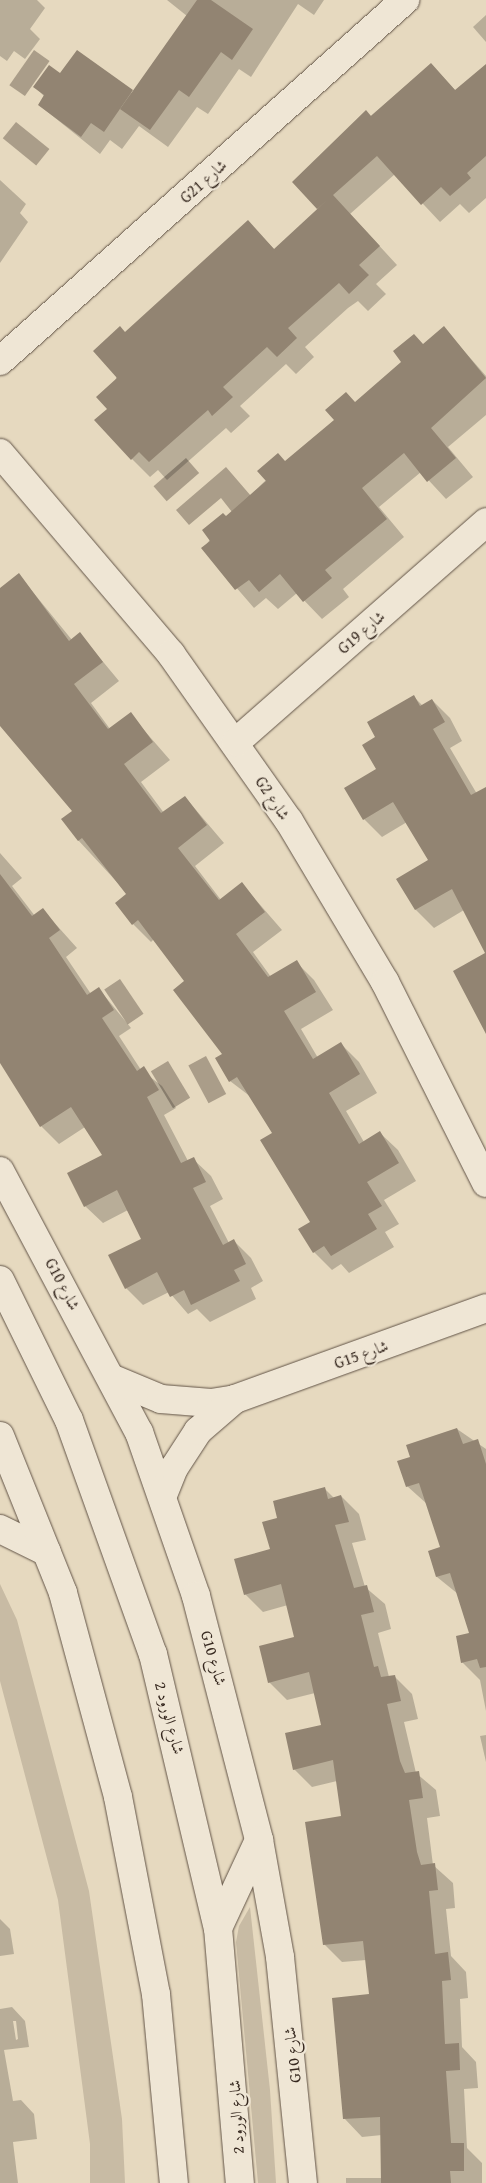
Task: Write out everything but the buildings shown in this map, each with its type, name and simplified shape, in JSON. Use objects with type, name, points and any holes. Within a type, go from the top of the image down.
[{"type":"street","name":"G21 شارع","points":[[0,361],[405,0]]},
{"type":"street","name":"G2 شارع","points":[[0,453],[107,575],[236,742],[289,821],[385,982],[486,1183]]},
{"type":"street","name":"G19 شارع","points":[[236,742],[486,522]]},
{"type":"street","name":"G10 شارع","points":[[0,1171],[114,1379],[163,1495],[220,1680],[259,1840],[283,1976],[303,2183]]},
{"type":"street","name":"شارع الورود 2","points":[[0,1280],[68,1420],[153,1654],[218,1928],[240,2183]]},
{"type":"street","name":"G15 شارع","points":[[114,1379],[161,1399],[211,1403],[235,1400],[486,1308]]},
{"type":"street","name":"G15 شارع","points":[[163,1495],[174,1468],[198,1431],[235,1400]]},
{"type":"street","points":[[0,1436],[47,1552],[92,1698],[139,1895],[157,2003],[174,2183]]},
{"type":"street","points":[[0,1530],[47,1552]]},
{"type":"street","points":[[218,1928],[259,1840]]},
{"type":"shaded area","points":[[34,50],[50,61],[25,96],[9,85]]},
{"type":"shaded area","points":[[16,122],[49,149],[36,165],[3,138]]},
{"type":"shaded area","points":[[186,458],[199,473],[167,501],[154,486]]},
{"type":"shaded area","points":[[226,467],[251,496],[232,512],[221,498],[189,525],[176,510]]},
{"type":"shaded area","points":[[120,979],[143,1014],[128,1024],[104,990]]},
{"type":"shaded area","points":[[206,1056],[226,1094],[209,1103],[188,1065]]},
{"type":"shaded area","points":[[168,1061],[190,1098],[173,1108],[151,1071]]},
{"type":"shaded area","points":[[0,1584],[17,1620],[89,1891],[122,2119],[125,2183],[90,2183],[90,2144],[58,1900],[0,1681]]},
{"type":"shaded area","points":[[250,1907],[270,2090],[276,2183],[258,2183],[236,1942],[239,1926]]}]
